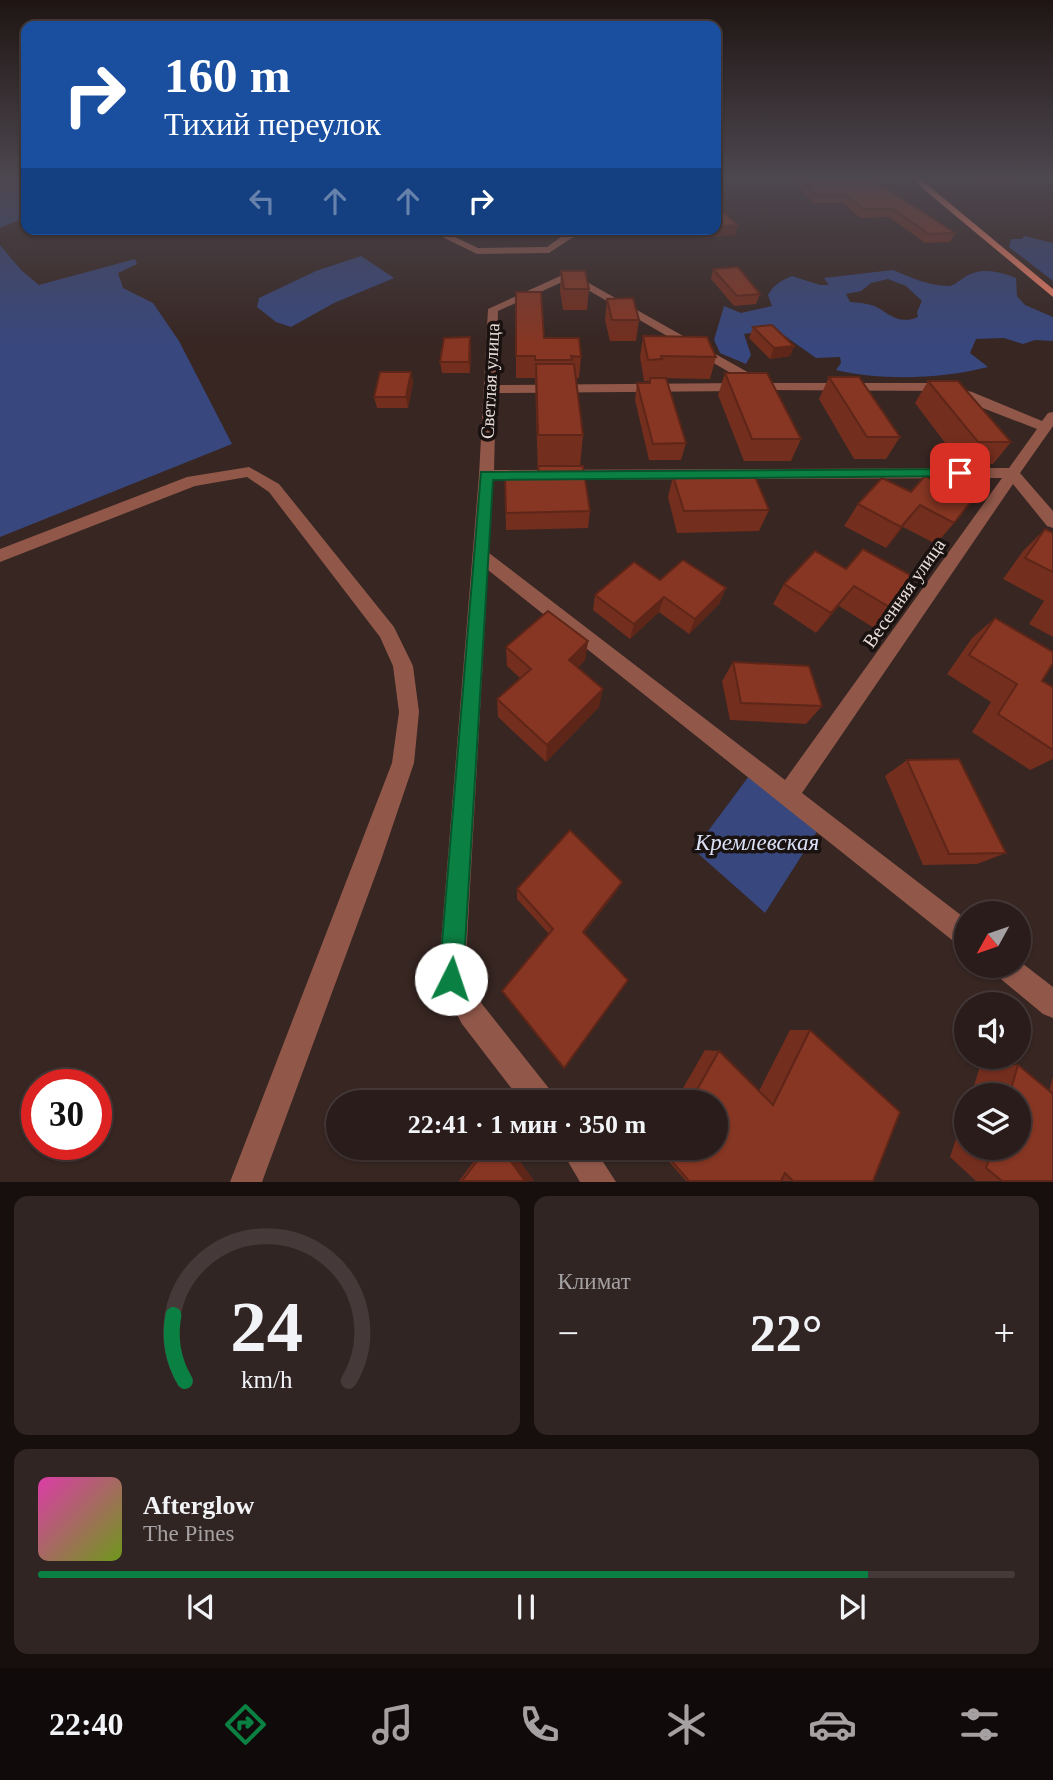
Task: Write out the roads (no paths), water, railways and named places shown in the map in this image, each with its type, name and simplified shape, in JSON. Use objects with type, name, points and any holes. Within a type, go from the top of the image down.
[{"type":"main road","points":[[979,232],[1053,294]]},
{"type":"street","points":[[443,235],[477,251],[549,250],[573,235]]},
{"type":"street","points":[[562,235],[567,237]]},
{"type":"street","name":"Светлая улица","points":[[531,1090],[472,1014],[451,979],[486,475],[493,309],[569,275],[764,387],[940,387],[1048,421]]},
{"type":"street","points":[[490,389],[764,387]]},
{"type":"street","name":"Весенняя улица","points":[[788,794],[1048,421]]},
{"type":"street","points":[[0,556],[192,481],[249,471],[274,488],[387,632],[404,666],[409,712],[403,763],[355,900],[246,1181]]},
{"type":"street","points":[[486,475],[1012,473],[1053,522]]},
{"type":"street","points":[[480,555],[954,925]]},
{"type":"street","points":[[1020,978],[1053,1004]]},
{"type":"street","points":[[584,1160],[600,1181]]},
{"type":"park label","name":"Кремлевская","points":[[757,842]]}]
